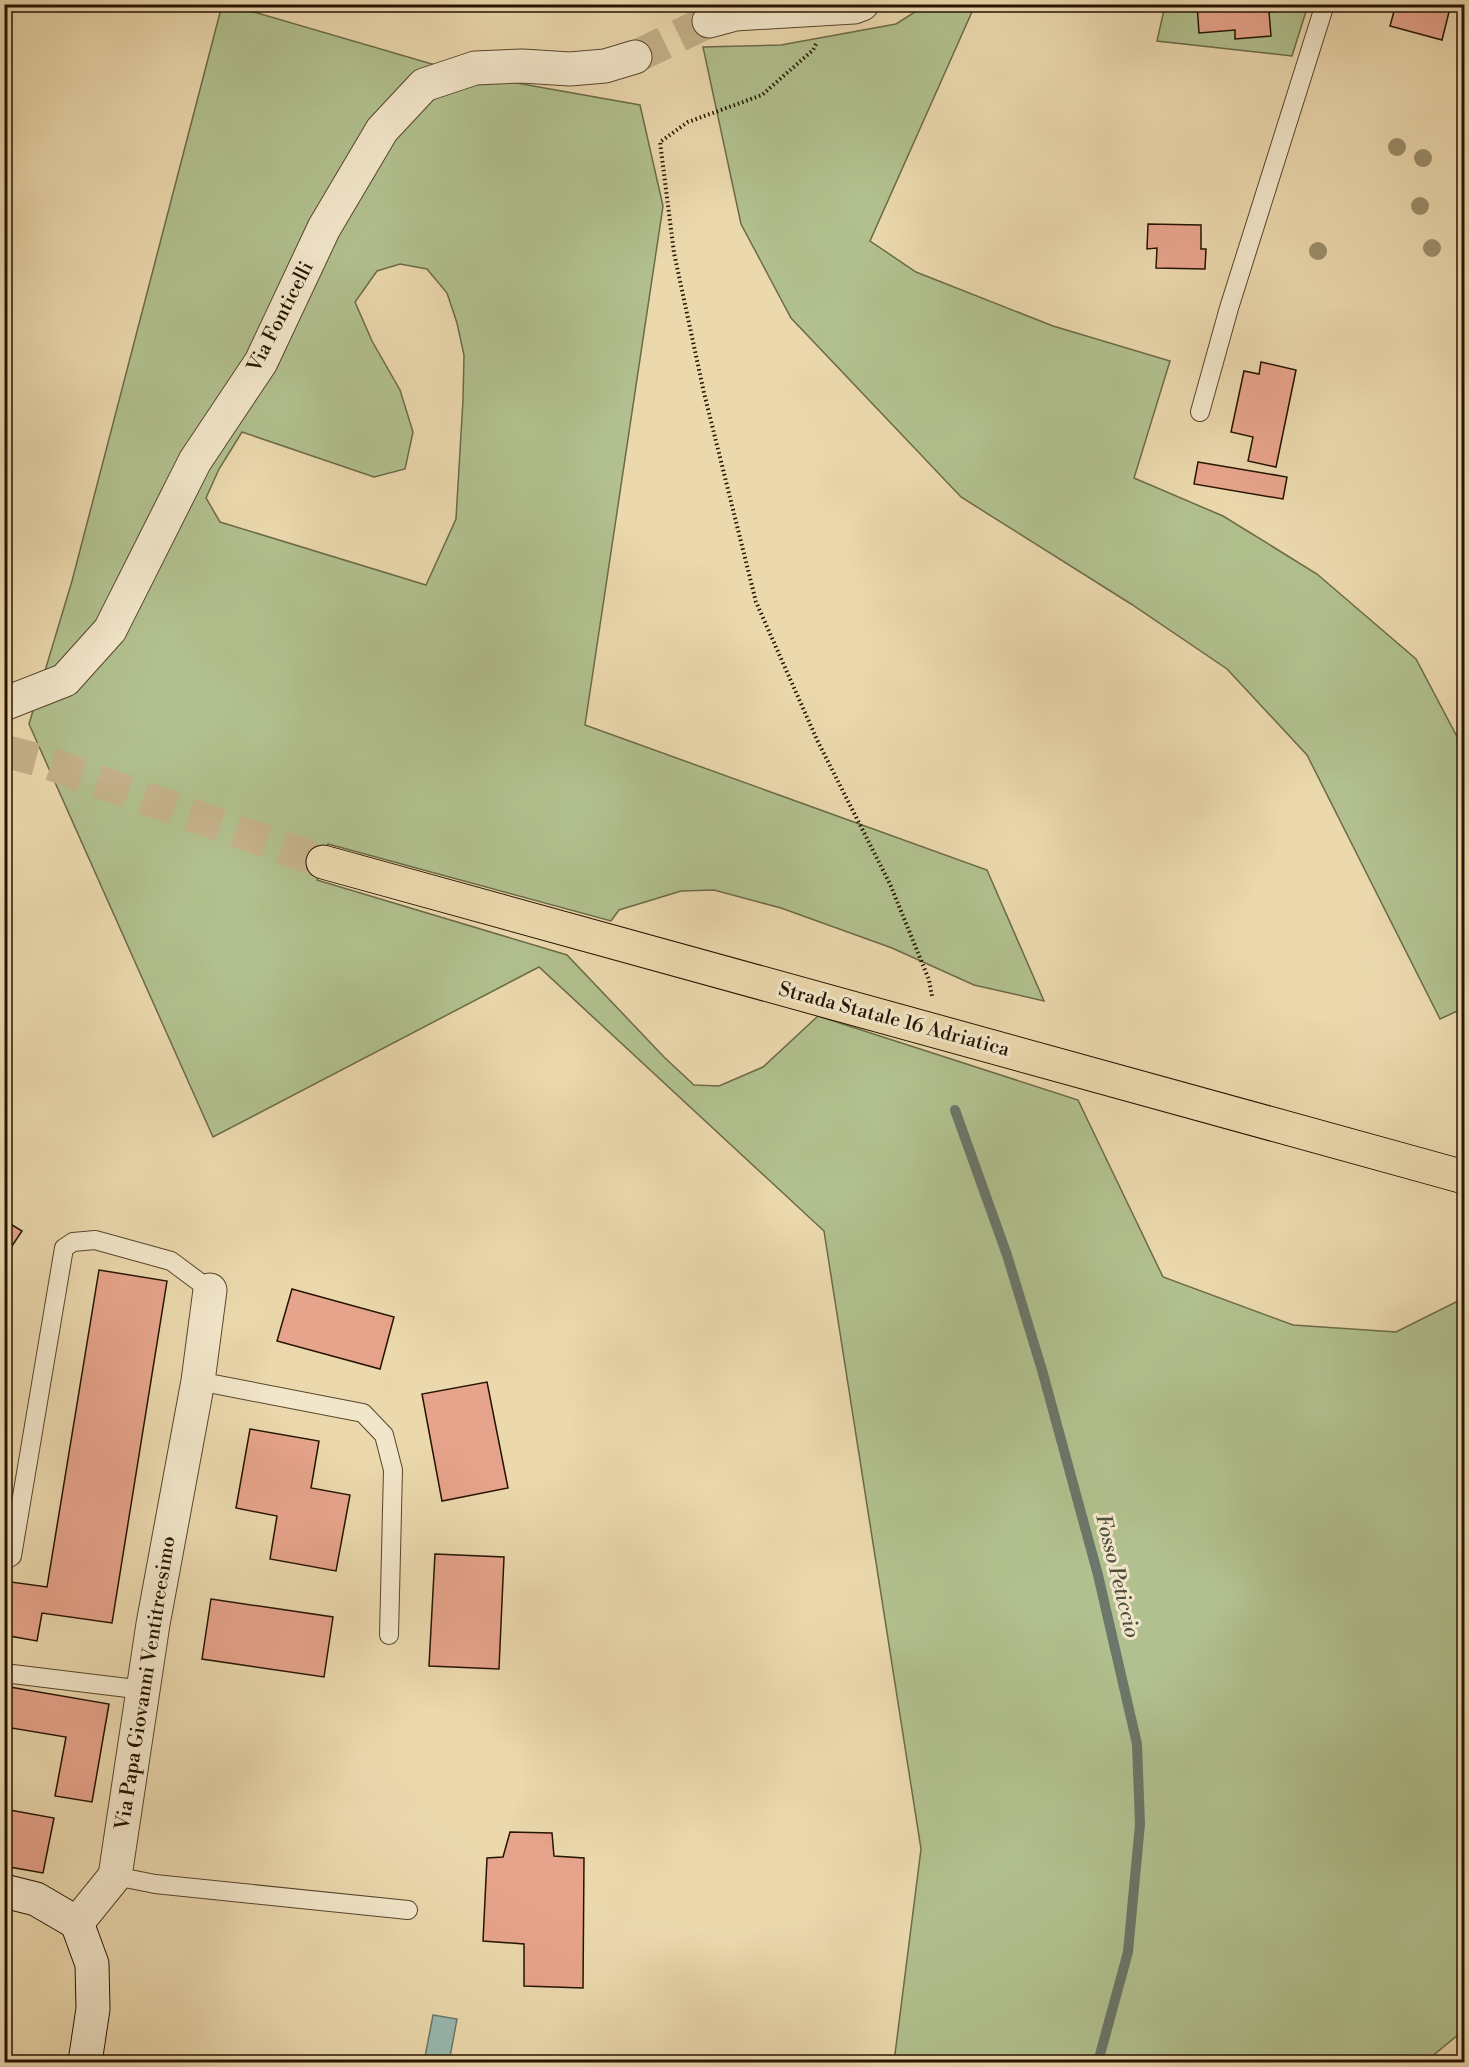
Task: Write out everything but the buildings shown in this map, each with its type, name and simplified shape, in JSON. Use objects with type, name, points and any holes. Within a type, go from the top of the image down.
[{"type":"main road","name":"Strada Statale 16 Adriatica","points":[[322,862],[1464,1177]]},
{"type":"street","points":[[709,21],[735,14],[848,6]]},
{"type":"street","name":"Via Fonticelli","points":[[4,704],[65,680],[110,630],[195,461],[261,362],[330,218],[382,130],[424,85],[475,68],[522,66],[570,69],[604,66],[635,57]]},
{"type":"street","name":"Via Papa Giovanni Ventitreesimo","points":[[115,1876],[153,1624],[198,1381],[210,1290]]},
{"type":"street","points":[[77,1923],[115,1876]]},
{"type":"street","points":[[4,1892],[36,1899],[77,1923],[92,1964],[93,2009],[85,2062]]},
{"type":"lane","points":[[1200,412],[1228,308],[1325,4]]},
{"type":"lane","points":[[4,1561],[12,1556],[64,1248],[73,1242],[94,1240],[171,1261],[210,1290]]},
{"type":"lane","points":[[198,1381],[363,1413],[384,1435],[393,1470],[389,1635]]},
{"type":"lane","points":[[4,1673],[144,1690]]},
{"type":"lane","points":[[115,1876],[155,1884],[408,1910]]},
{"type":"path","points":[[848,6],[813,50],[762,95],[688,122],[660,142],[676,265],[704,393],[756,602],[818,742],[890,884],[929,980],[939,1032]]},
{"type":"green space","points":[[222,5],[230,5],[466,74],[640,105],[663,206],[585,725],[987,870],[1044,1001],[974,985],[892,948],[781,908],[714,890],[681,891],[619,910],[611,921],[328,844],[317,880],[567,955],[664,1057],[694,1085],[719,1086],[763,1067],[818,1016],[1078,1100],[1163,1277],[1293,1325],[1396,1332],[1464,1298],[1464,2030],[1425,2062],[894,2062],[921,1849],[824,1231],[539,967],[213,1137],[29,724],[72,581]],"holes":[[[400,264],[427,269],[447,293],[464,355],[456,519],[426,585],[220,522],[206,498],[219,469],[242,432],[374,477],[405,469],[413,432],[400,390],[372,341],[355,302],[377,271]]]},
{"type":"green space","points":[[926,5],[975,5],[870,241],[916,272],[1053,326],[1170,361],[1134,478],[1223,516],[1317,574],[1416,659],[1464,750],[1464,1008],[1440,1019],[1307,755],[1227,669],[1131,604],[961,497],[791,318],[741,224],[703,47],[781,45],[896,24]]},
{"type":"green space","points":[[1165,5],[1308,5],[1292,56],[1157,41]]},
{"type":"water","points":[[433,2015],[457,2019],[449,2062],[424,2062]]},
{"type":"waterway","name":"Fosso Peticcio","points":[[955,1110],[1007,1255],[1042,1370],[1098,1575],[1137,1744],[1140,1824],[1128,1952],[1098,2062]]},
{"type":"tunnel","points":[[635,57],[709,21]]},
{"type":"tunnel","points":[[4,751],[42,761],[323,862]]}]
